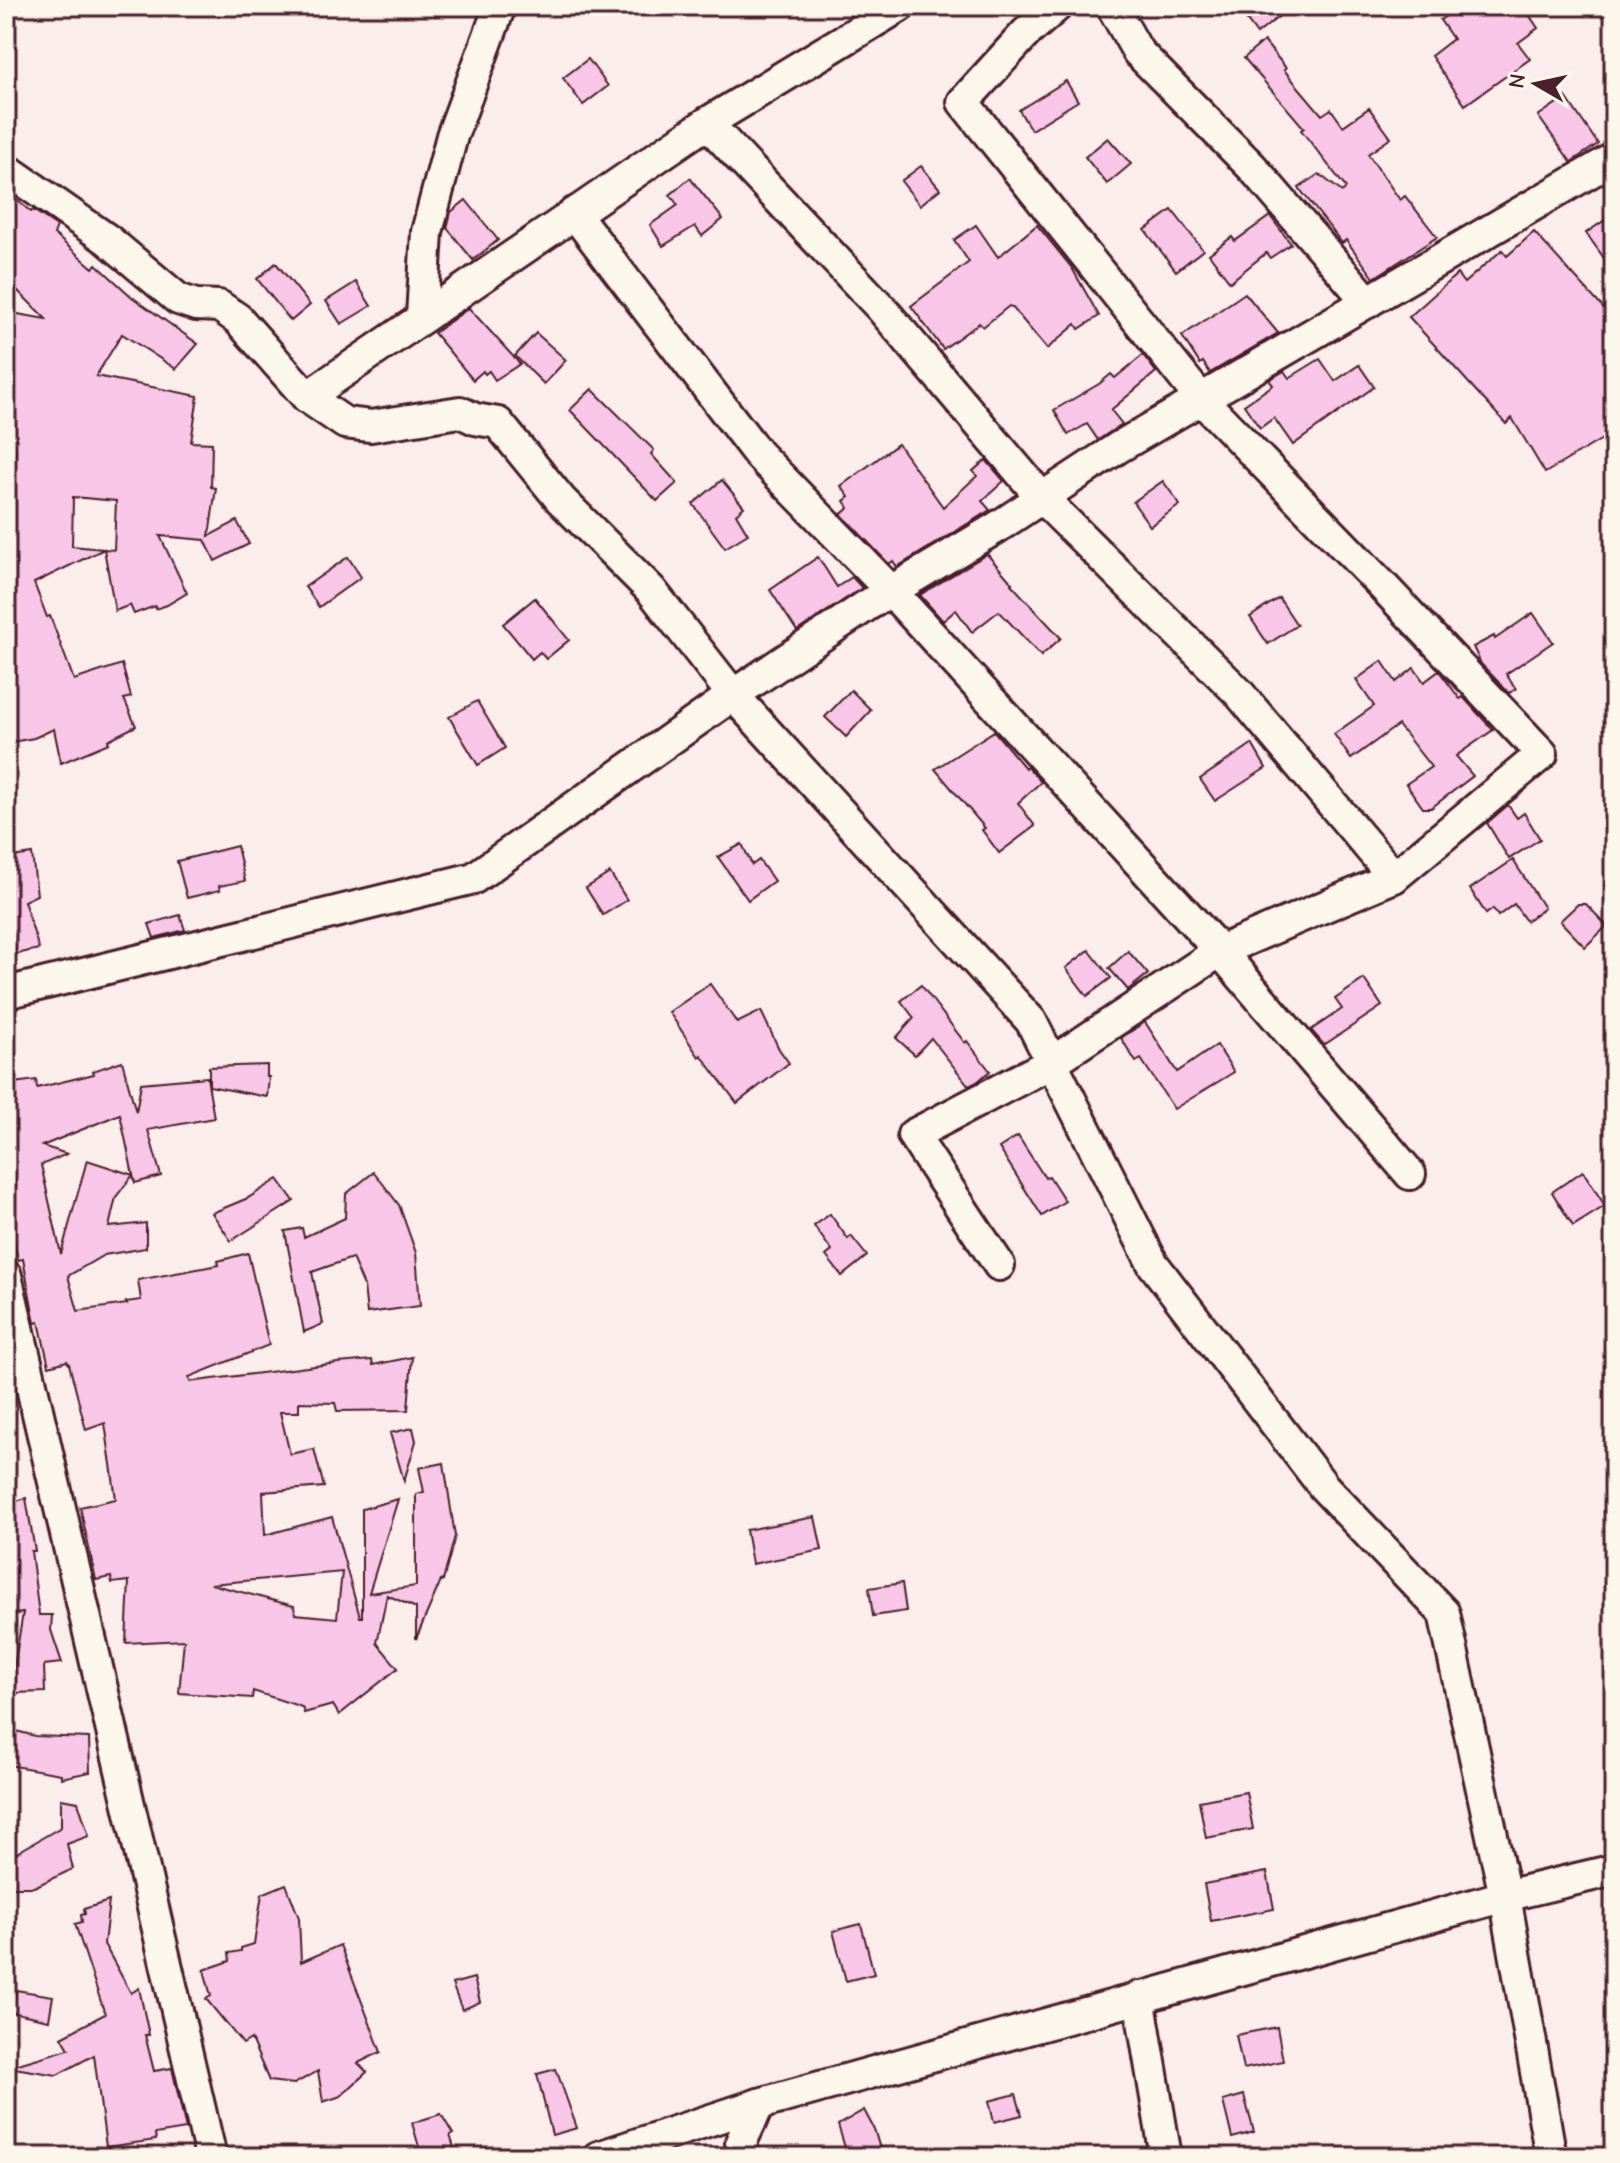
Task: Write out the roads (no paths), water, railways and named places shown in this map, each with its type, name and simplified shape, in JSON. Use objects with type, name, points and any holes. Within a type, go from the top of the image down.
[{"type":"street","points":[[422,317],[427,232],[452,136],[500,6]]},
{"type":"street","points":[[307,397],[707,123],[900,6]]},
{"type":"street","points":[[999,1265],[913,1135],[1051,1063],[1220,951],[1394,877],[1542,754],[1201,399],[963,102],[1026,33],[1057,6]]},
{"type":"street","points":[[1112,6],[1138,52],[1252,167],[1368,302]]},
{"type":"street","points":[[707,123],[882,309],[1042,498],[1238,692],[1394,877]]},
{"type":"street","points":[[6,993],[474,878],[733,695],[1119,447],[1614,158]]},
{"type":"street","points":[[6,169],[108,240],[178,299],[196,305],[219,306],[238,319],[307,397],[345,423],[371,426],[460,412],[475,419],[498,423],[561,500],[651,590],[733,695],[1031,1021],[1153,1264],[1324,1487],[1444,1613],[1505,1896],[1551,2157]]},
{"type":"street","points":[[574,213],[758,454],[891,591],[1220,951],[1410,1174]]},
{"type":"street","points":[[6,1276],[211,2157]]},
{"type":"street","points":[[598,2157],[759,2104],[1505,1896],[1614,1870]]},
{"type":"street","points":[[1139,1997],[1166,2157]]},
{"type":"street","points":[[744,2157],[741,2142],[759,2104]]}]
